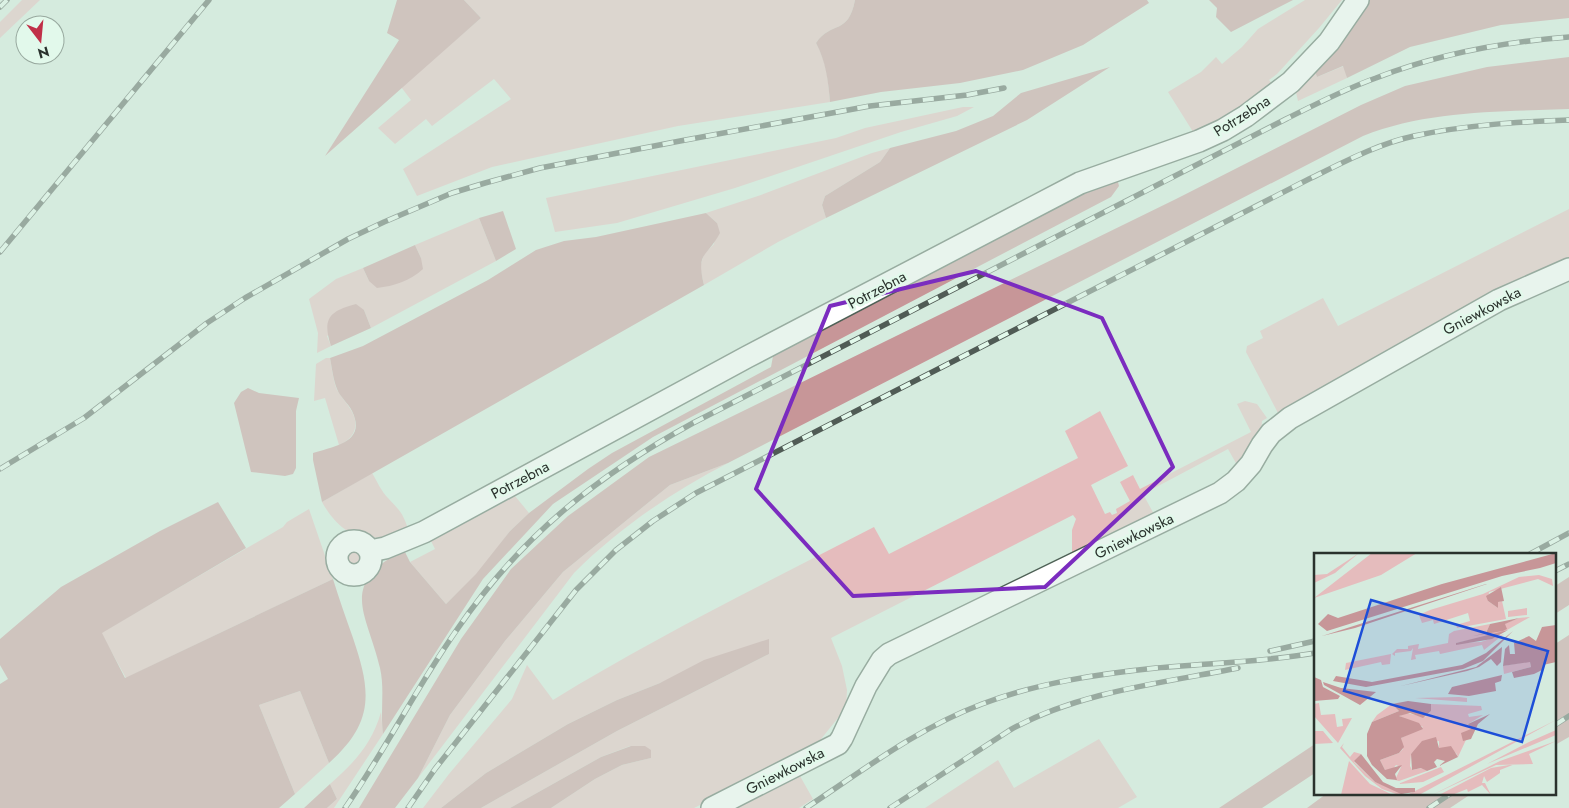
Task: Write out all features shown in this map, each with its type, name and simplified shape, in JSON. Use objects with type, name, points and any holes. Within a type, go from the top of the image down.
[{"type":"street","name":"Potrzebna","points":[[370,551],[404,541],[432,527],[747,358],[1080,183],[1199,141],[1222,130],[1246,116],[1291,82],[1328,42],[1358,0]]},
{"type":"street","name":"Gniewkowska","points":[[712,808],[838,744],[876,668],[889,654],[1220,493],[1236,481],[1251,464],[1271,433],[1290,418],[1499,300],[1569,269]]},
{"type":"highlighted area","points":[[976,271],[1102,318],[1173,467],[1045,587],[853,596],[756,489],[830,306]]},
{"type":"shaded area","points":[[22,0],[40,0],[24,15],[15,15],[15,24],[0,38],[0,22]]},
{"type":"shaded area","points":[[397,0],[464,0],[481,18],[325,156],[399,40],[387,33]]},
{"type":"shaded area","points":[[464,0],[855,0],[848,19],[822,36],[816,43],[825,64],[830,102],[678,126],[492,167],[417,196],[403,169],[511,99],[494,79],[432,126],[426,119],[395,144],[378,128],[411,100],[401,87],[481,18]]},
{"type":"shaded area","points":[[855,0],[1147,0],[1149,3],[1083,45],[1023,70],[960,83],[881,92],[830,102],[826,71],[816,43],[822,36],[848,19]]},
{"type":"shaded area","points":[[1209,0],[1293,0],[1231,32],[1216,17],[1217,8]]},
{"type":"shaded area","points":[[1305,0],[1342,0],[1319,28],[1277,74],[1269,80],[1273,85],[1237,112],[1195,135],[1168,92],[1201,72],[1216,57],[1222,64],[1242,47],[1258,29]]},
{"type":"shaded area","points":[[1364,0],[1569,0],[1569,18],[1501,25],[1410,47],[1347,78],[1343,66],[1317,77],[1314,69],[1345,39]]},
{"type":"shaded area","points":[[1569,57],[1569,109],[1491,112],[1439,117],[1388,127],[1363,136],[728,463],[670,485],[563,572],[505,641],[450,715],[418,778],[395,808],[359,808],[461,639],[511,569],[568,516],[649,457],[1176,199],[1361,105],[1405,86],[1487,67]]},
{"type":"shaded area","points":[[1344,66],[1347,78],[1298,101],[1295,88],[1314,69],[1317,77]]},
{"type":"shaded area","points":[[1110,67],[1027,120],[826,218],[822,205],[825,196],[880,162],[890,148],[956,131],[993,116],[1021,93]]},
{"type":"shaded area","points":[[963,107],[974,107],[957,116],[901,132],[735,188],[617,223],[555,232],[546,198],[836,138],[865,128]]},
{"type":"shaded area","points":[[890,148],[880,162],[825,196],[822,205],[826,218],[778,242],[704,285],[700,267],[704,254],[714,244],[717,223],[706,213]]},
{"type":"shaded area","points":[[1117,178],[1119,186],[1111,197],[653,437],[553,504],[483,579],[383,734],[380,668],[364,615],[362,601],[364,588],[370,575],[383,563],[404,550],[410,562],[446,604],[476,574],[510,531],[529,513],[612,453],[771,367],[773,356],[1087,189]]},
{"type":"shaded area","points":[[1569,209],[1569,259],[1488,296],[1278,413],[1246,352],[1247,346],[1263,338],[1260,331],[1323,298],[1338,326]]},
{"type":"shaded area","points":[[503,211],[516,249],[496,261],[479,218]]},
{"type":"shaded area","points":[[706,213],[717,223],[720,233],[702,260],[704,285],[322,502],[313,453],[346,441],[355,430],[356,421],[352,411],[338,392],[330,358],[363,346],[488,280],[536,250],[564,241],[596,237]]},
{"type":"shaded area","points":[[479,218],[496,261],[371,328],[364,310],[327,336],[331,346],[317,353],[318,333],[309,299],[336,279],[363,268],[369,281],[421,258],[415,245]]},
{"type":"shaded area","points":[[415,245],[421,258],[423,269],[413,277],[396,284],[377,288],[369,281],[363,268]]},
{"type":"shaded area","points":[[356,304],[364,310],[371,328],[331,346],[327,329],[330,318],[339,310]]},
{"type":"shaded area","points":[[326,358],[330,358],[337,390],[351,410],[355,421],[352,435],[339,445],[325,398],[314,401],[316,364]]},
{"type":"shaded area","points":[[248,388],[259,393],[299,398],[296,411],[296,468],[293,474],[285,476],[251,472],[234,403],[241,392]]},
{"type":"shaded area","points":[[1245,401],[1257,404],[1267,418],[1262,421],[1261,432],[1237,465],[1228,449],[1143,494],[1155,516],[1072,556],[1072,530],[1076,519],[1073,515],[831,638],[842,666],[847,690],[846,708],[813,749],[694,808],[551,808],[595,779],[622,765],[651,758],[630,746],[601,757],[510,808],[481,808],[617,731],[769,654],[660,683],[617,700],[568,724],[486,773],[441,808],[423,808],[512,699],[527,665],[553,700],[672,632],[874,527],[889,554],[1078,458],[1065,431],[1100,411],[1128,466],[1091,485],[1105,514],[1110,512],[1112,515],[1117,513],[1116,509],[1130,501],[1120,482],[1133,475],[1140,489],[1251,432],[1237,404]]},
{"type":"shaded area","points":[[728,463],[687,486],[647,512],[609,541],[574,573],[418,778],[450,715],[505,641],[563,572],[670,485]]},
{"type":"shaded area","points":[[372,473],[383,492],[401,513],[409,532],[370,538],[359,536],[339,525],[330,515],[322,502]]},
{"type":"shaded area","points":[[515,496],[529,513],[510,531],[480,571],[446,604],[410,562],[435,549],[431,541]]},
{"type":"shaded area","points":[[218,502],[246,548],[102,633],[125,678],[333,579],[363,674],[365,705],[362,719],[355,734],[329,763],[300,691],[259,705],[295,794],[279,808],[0,808],[0,684],[8,679],[0,665],[0,639],[61,587],[160,531]]},
{"type":"shaded area","points":[[309,509],[333,579],[126,678],[101,633],[283,527],[287,522]]},
{"type":"shaded area","points":[[354,548],[361,551],[364,558],[361,565],[354,568],[347,565],[344,558],[347,551]]},
{"type":"shaded area","points":[[1569,577],[1569,605],[1556,613],[1556,585]]},
{"type":"shaded area","points":[[1569,635],[1569,737],[1556,744],[1556,643]]},
{"type":"shaded area","points":[[769,639],[769,654],[617,731],[481,808],[441,808],[486,773],[568,724],[617,700],[660,683],[704,660]]},
{"type":"shaded area","points":[[300,691],[329,763],[295,794],[259,705]]},
{"type":"shaded area","points":[[381,712],[383,734],[334,808],[327,808],[337,799],[330,784],[361,752],[373,734]]},
{"type":"shaded area","points":[[1099,739],[1137,797],[1118,808],[925,808],[998,760],[1014,788]]},
{"type":"shaded area","points":[[1314,745],[1314,774],[1262,808],[1219,808]]},
{"type":"shaded area","points":[[631,746],[645,746],[651,750],[651,758],[622,765],[595,779],[551,808],[510,808],[601,757]]},
{"type":"shaded area","points":[[800,776],[813,799],[799,808],[738,808]]},
{"type":"shaded area","points":[[330,784],[337,799],[327,808],[304,808]]},
{"type":"shaded area","points":[[1323,796],[1468,796],[1450,808],[1307,808]]},
{"type":"railway","points":[[0,7],[7,0]]},
{"type":"railway","points":[[0,252],[209,0]]},
{"type":"railway","points":[[345,808],[441,653],[480,598],[506,567],[561,512],[623,465],[693,423],[1286,119],[1364,82],[1423,62],[1471,50],[1569,37]]},
{"type":"railway","points":[[0,469],[84,418],[207,323],[245,298],[348,239],[452,193],[540,168],[680,141],[870,106],[967,95],[1004,88]]},
{"type":"railway","points":[[408,808],[435,769],[576,590],[616,550],[653,521],[696,493],[1360,154],[1400,139],[1433,132],[1491,125],[1569,120]]},
{"type":"railway","points":[[1532,553],[1569,533]]},
{"type":"railway","points":[[1556,570],[1569,564]]},
{"type":"railway","points":[[1270,651],[1314,641]]},
{"type":"railway","points":[[806,808],[869,765],[935,725],[982,704],[1024,690],[1112,673],[1314,653]]},
{"type":"railway","points":[[890,808],[1010,730],[1036,717],[1064,706],[1121,690],[1238,668]]},
{"type":"railway","points":[[1556,724],[1569,716]]},
{"type":"railway","points":[[1429,808],[1447,796]]}]
